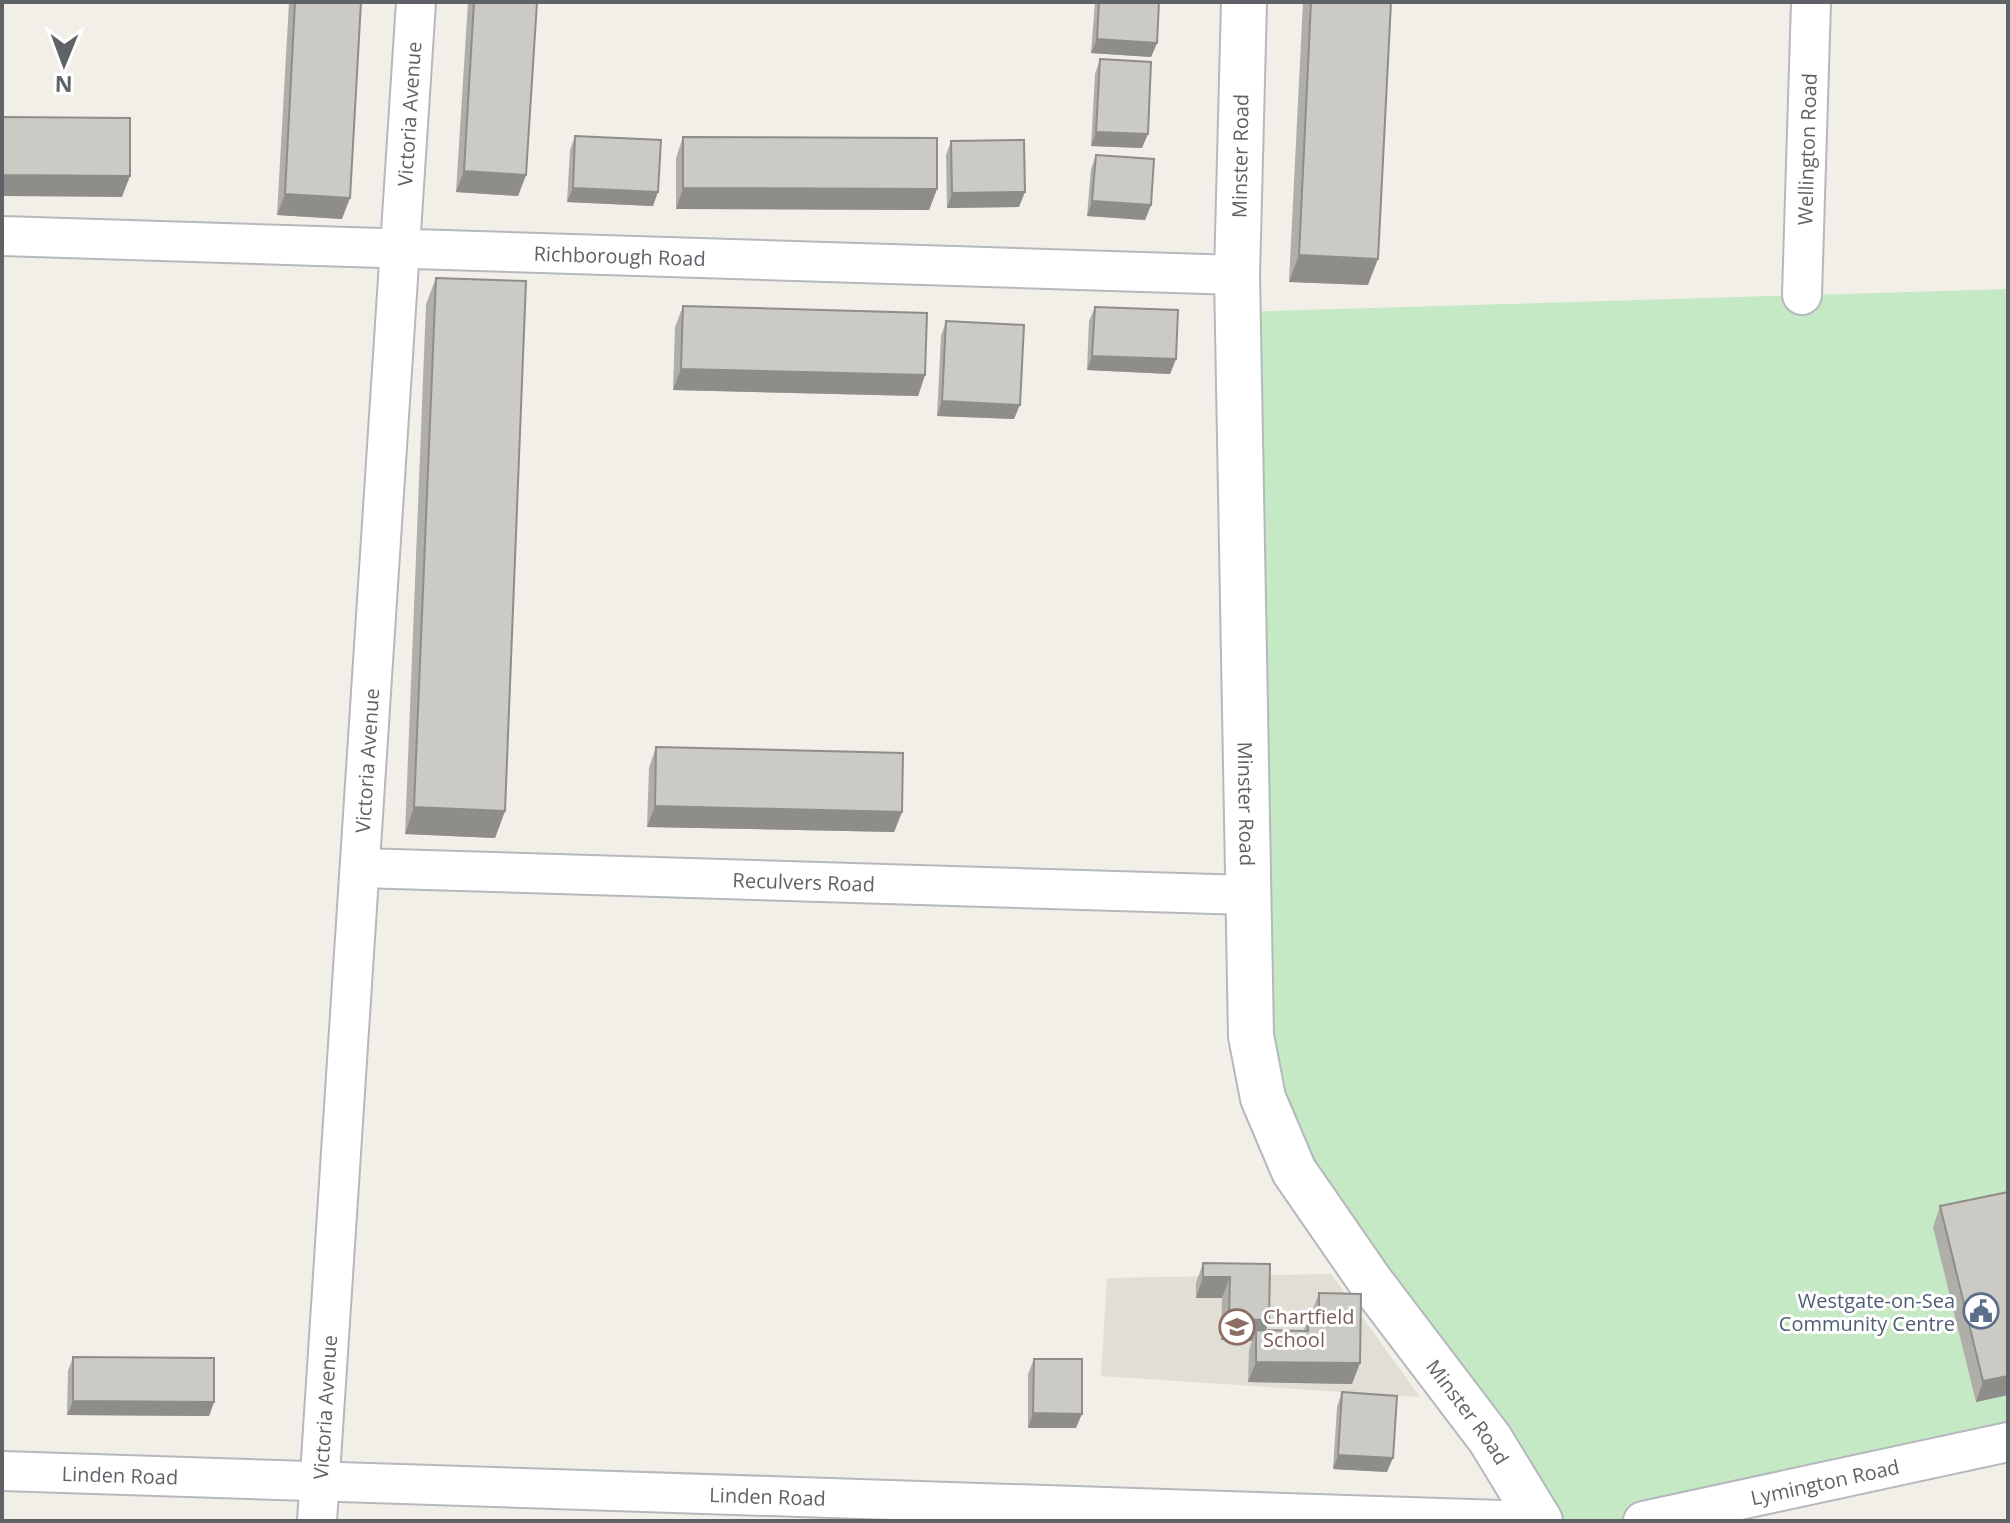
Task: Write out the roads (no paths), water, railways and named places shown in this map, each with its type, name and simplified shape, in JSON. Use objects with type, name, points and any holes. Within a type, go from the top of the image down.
[{"type":"street","name":"Victoria Avenue","points":[[317,1521],[416,2]]},
{"type":"street","name":"Minster Road","points":[[1244,2],[1237,275],[1251,1036],[1263,1098],[1278,1138],[1302,1183],[1370,1281],[1490,1439],[1540,1521]]},
{"type":"street","name":"Wellington Road","points":[[1802,295],[1811,2]]},
{"type":"street","name":"Richborough Road","points":[[2,236],[1237,275]]},
{"type":"street","name":"Reculvers Road","points":[[360,868],[1248,895]]},
{"type":"street","name":"Lymington Road","points":[[1643,1521],[2008,1442]]},
{"type":"street","name":"Linden Road","points":[[2,1471],[1533,1521]]},
{"type":"place","name":"Westgate-on-Sea Community Centre","points":[[1981,1311]]},
{"type":"place","name":"Chartfield School","points":[[1237,1327]]}]
